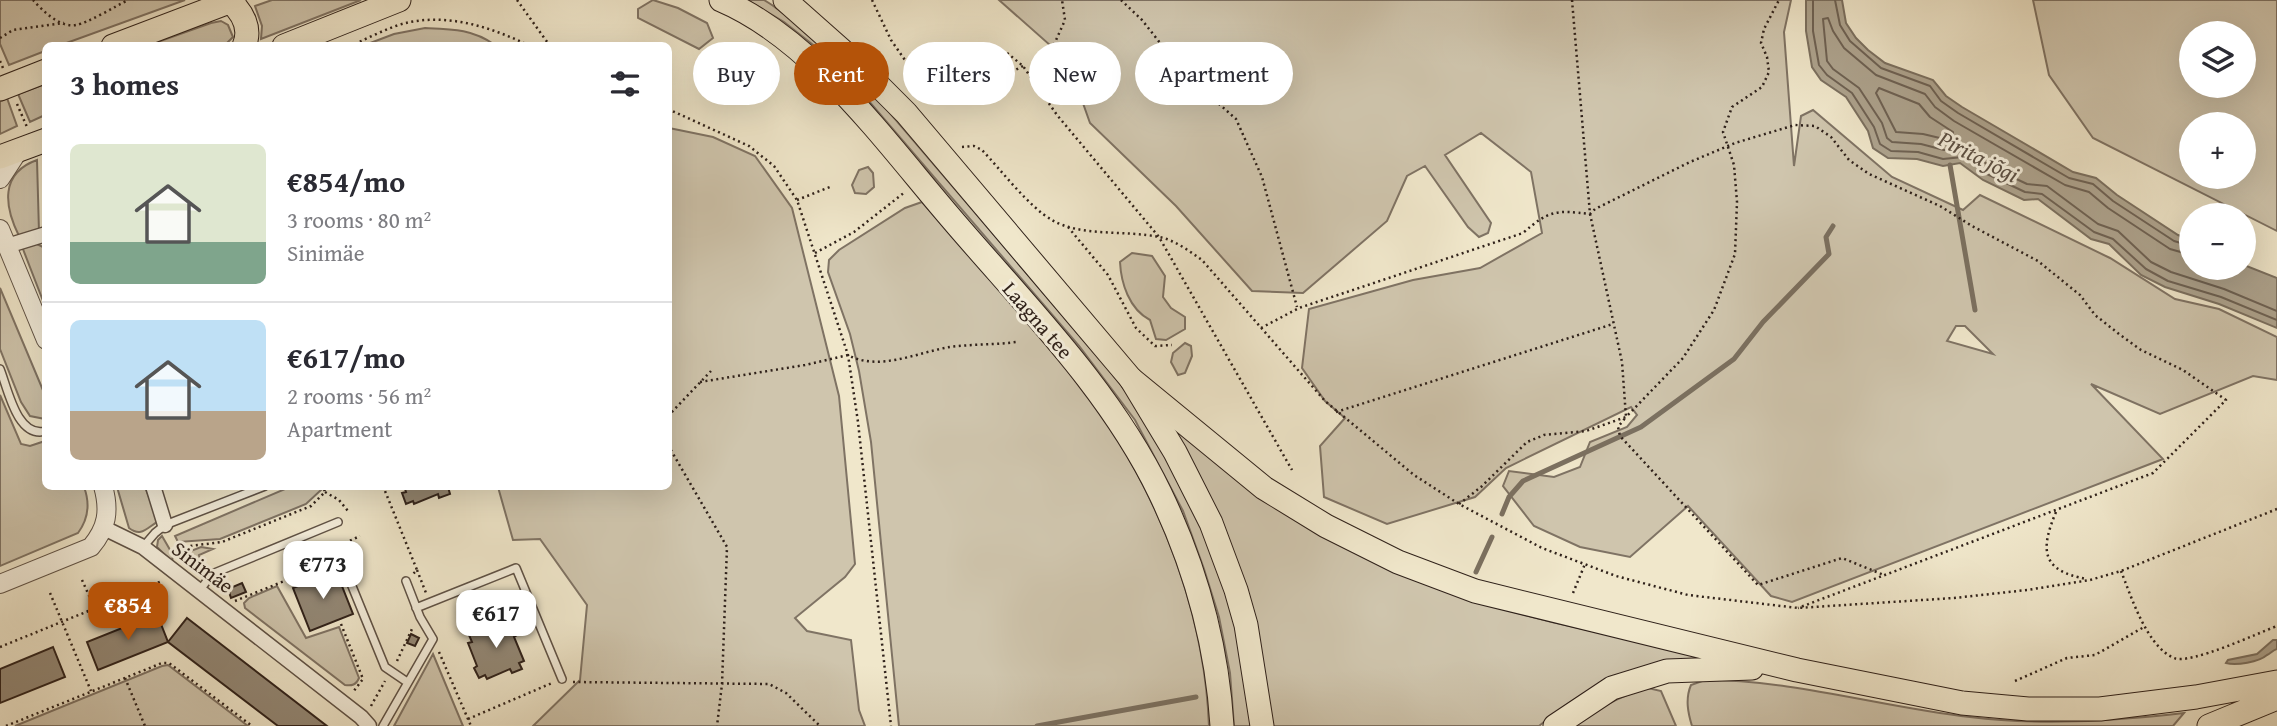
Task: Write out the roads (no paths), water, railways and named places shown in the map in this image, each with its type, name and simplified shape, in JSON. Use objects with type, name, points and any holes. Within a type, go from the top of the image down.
[{"type":"main road","points":[[294,42],[399,0]]},
{"type":"main road","name":"Laagna tee","points":[[721,0],[739,8],[790,41],[835,83],[1071,357],[1109,408],[1159,491],[1191,568],[1205,608],[1215,657],[1222,726]]},
{"type":"main road","name":"Laagna tee","points":[[785,0],[854,61],[906,113],[1131,379],[1175,452],[1211,523],[1228,568],[1246,625],[1262,726]]},
{"type":"main road","points":[[124,42],[232,1],[242,11],[246,24],[246,42]]},
{"type":"main road","points":[[3,81],[42,72]]},
{"type":"main road","points":[[1131,379],[1264,488],[1326,526],[1398,562],[1475,591],[1797,670],[1962,703],[2028,709],[2100,709],[2196,697],[2277,682]]},
{"type":"main road","points":[[1555,726],[1612,688],[1667,671],[1730,667],[1797,670]]},
{"type":"main road","points":[[2218,724],[2277,698]]},
{"type":"street","points":[[0,179],[29,151]]},
{"type":"street","points":[[42,234],[2,235],[42,330]]},
{"type":"street","points":[[0,584],[91,547],[104,528],[108,510],[104,490]]},
{"type":"street","points":[[154,490],[165,526]]},
{"type":"street","name":"Sinimäe","points":[[104,528],[143,547],[369,726]]},
{"type":"lane","points":[[0,369],[19,419],[28,430],[42,432]]},
{"type":"lane","points":[[143,547],[165,526],[255,490]]},
{"type":"lane","points":[[200,590],[212,574],[338,522]]},
{"type":"lane","points":[[336,547],[385,667],[407,682]]},
{"type":"lane","points":[[416,608],[516,568],[558,680]]},
{"type":"lane","points":[[383,726],[433,639],[416,608],[406,581]]},
{"type":"water","name":"Pirita jõgi","points":[[1806,0],[1842,0],[1846,23],[1856,38],[1885,63],[1933,80],[1946,96],[1962,107],[2073,172],[2096,178],[2179,235],[2179,280],[2256,280],[2256,270],[2277,278],[2277,328],[2219,304],[2165,287],[2141,275],[2109,244],[2091,239],[2038,199],[2024,200],[1983,180],[1960,163],[1943,166],[1917,159],[1888,158],[1873,148],[1868,131],[1846,97],[1821,80],[1812,67],[1806,31]]},
{"type":"water","points":[[2273,640],[2277,640],[2277,649],[2259,660],[2226,663],[2228,660],[2257,654]]},
{"type":"waterway","name":"Pirita jõgi","points":[[1950,165],[1975,310]]},
{"type":"waterway","points":[[1502,514],[1509,497],[1523,481],[1641,427],[1734,359],[1763,322],[1829,254],[1826,237],[1833,226]]},
{"type":"waterway","points":[[1476,572],[1492,537]]},
{"type":"waterway","points":[[1037,726],[1196,697]]}]
